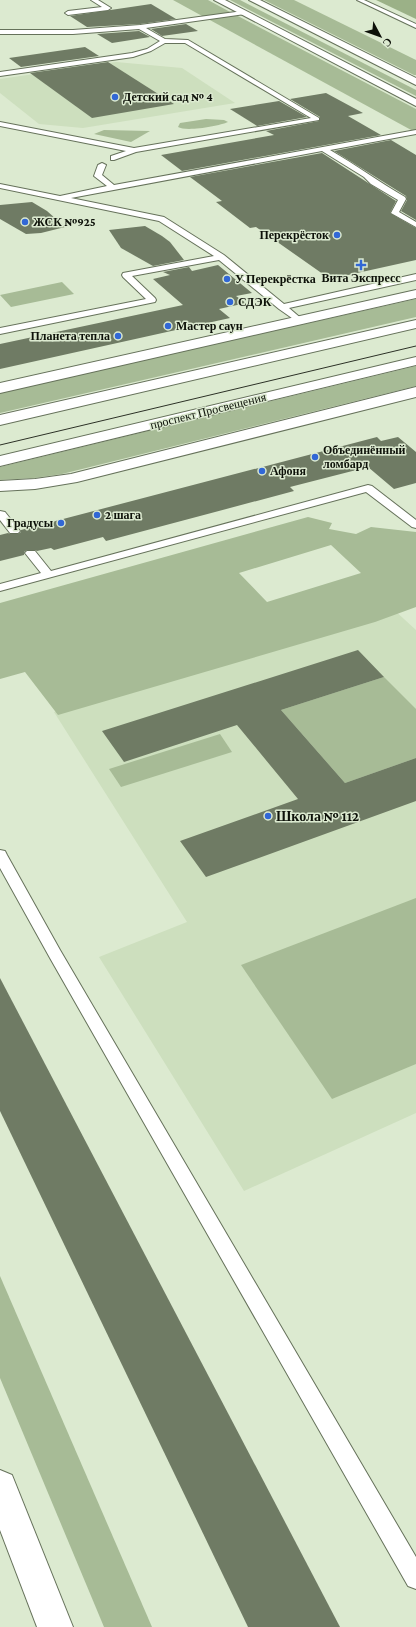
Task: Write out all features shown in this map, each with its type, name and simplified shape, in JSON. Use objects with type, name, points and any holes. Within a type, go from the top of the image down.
[{"type":"street","points":[[218,0],[416,104]]},
{"type":"street","points":[[254,0],[413,79]]},
{"type":"street","points":[[0,388],[416,294]]},
{"type":"street","points":[[0,420],[416,324]]},
{"type":"street","name":"проспект Просвещения","points":[[0,461],[416,361]]},
{"type":"street","points":[[0,486],[36,484],[71,479],[416,392]]},
{"type":"street","points":[[0,1488],[55,1627]]},
{"type":"lane","points":[[68,13],[108,8],[94,0]]},
{"type":"lane","points":[[360,0],[416,26]]},
{"type":"lane","points":[[0,32],[73,32],[140,27],[242,13]]},
{"type":"lane","points":[[140,27],[164,42]]},
{"type":"lane","points":[[0,74],[133,55],[149,50],[164,42],[186,41],[317,119],[134,150],[114,158]]},
{"type":"lane","points":[[0,124],[134,150]]},
{"type":"lane","points":[[62,198],[113,187],[416,132]]},
{"type":"lane","points":[[324,148],[402,199],[395,213],[416,225]]},
{"type":"lane","points":[[102,165],[98,176],[113,187]]},
{"type":"lane","points":[[0,186],[161,219],[221,257],[300,320]]},
{"type":"lane","points":[[0,331],[152,300],[126,275],[221,257]]},
{"type":"lane","points":[[282,306],[416,277]]},
{"type":"lane","points":[[1,586],[48,575],[368,488],[416,525]]},
{"type":"lane","points":[[1,514],[14,531]]},
{"type":"lane","points":[[31,553],[48,575]]},
{"type":"lane","points":[[0,855],[59,961],[416,1578]]},
{"type":"shaded area","points":[[173,0],[208,0],[232,13],[204,17]]},
{"type":"shaded area","points":[[230,0],[240,0],[416,90],[416,96]]},
{"type":"shaded area","points":[[264,0],[294,0],[416,60],[416,75],[414,75]]},
{"type":"shaded area","points":[[376,0],[416,0],[416,19]]},
{"type":"shaded area","points":[[236,15],[416,109],[416,130],[413,131],[208,19]]},
{"type":"shaded area","name":"Детский сад № 4","points":[[116,62],[182,68],[235,103],[83,128],[39,124],[0,93],[0,79]]},
{"type":"shaded area","points":[[206,119],[224,120],[228,122],[195,129],[178,127],[180,123]]},
{"type":"shaded area","points":[[104,130],[150,131],[131,142],[94,134]]},
{"type":"shaded area","points":[[62,282],[74,294],[11,307],[0,295]]},
{"type":"shaded area","points":[[416,299],[416,317],[0,413],[0,392]]},
{"type":"shaded area","points":[[416,366],[416,386],[62,474],[34,478],[0,480],[0,467]]},
{"type":"shaded area","points":[[308,517],[332,523],[329,529],[356,534],[371,527],[416,532],[416,607],[375,622],[58,715],[25,672],[0,679],[0,603]],"holes":[[[331,545],[361,573],[267,602],[239,573]]]},
{"type":"shaded area","name":"Школа № 112","points":[[392,608],[416,630],[416,1113],[244,1191],[99,957],[187,922],[54,712]]},
{"type":"shaded area","points":[[384,677],[416,709],[416,758],[345,783],[281,710]]},
{"type":"shaded area","points":[[220,734],[232,752],[121,787],[109,769]]},
{"type":"shaded area","points":[[416,898],[416,1064],[332,1099],[241,965]]},
{"type":"shaded area","points":[[0,1276],[152,1627],[104,1627],[0,1378]]},
{"type":"building","points":[[151,4],[176,19],[140,24],[87,27],[70,16]]},
{"type":"building","points":[[186,24],[198,31],[162,36],[151,29]]},
{"type":"building","points":[[139,31],[150,37],[112,43],[97,34]]},
{"type":"building","points":[[85,47],[99,56],[21,67],[9,58]]},
{"type":"building","points":[[108,62],[174,104],[92,118],[30,73]]},
{"type":"building","points":[[326,93],[363,113],[348,116],[381,135],[182,171],[161,155],[274,135],[266,131],[319,121],[320,117],[290,99]]},
{"type":"building","points":[[279,101],[307,117],[257,126],[230,109]]},
{"type":"building","points":[[391,140],[416,155],[416,220],[401,211],[407,200],[406,196],[334,151]]},
{"type":"building","points":[[322,153],[396,201],[390,213],[416,228],[416,260],[330,279],[256,227],[250,228],[216,202],[222,201],[190,177]]},
{"type":"building","points":[[32,202],[47,211],[65,227],[41,233],[26,234],[0,219],[0,205]]},
{"type":"building","points":[[145,226],[170,242],[184,260],[153,266],[121,248],[109,230]]},
{"type":"building","points":[[218,265],[252,293],[236,296],[246,303],[219,309],[230,318],[0,369],[0,344],[183,305],[153,279],[170,275],[163,272],[189,267],[192,271]]},
{"type":"building","points":[[377,437],[381,441],[398,437],[416,452],[416,483],[394,489],[368,467],[290,487],[294,491],[106,541],[103,537],[54,550],[51,548],[37,551],[27,550],[24,552],[24,555],[0,561],[0,535],[8,533],[18,534],[21,530]]},
{"type":"building","points":[[358,650],[384,677],[281,710],[345,783],[416,758],[416,801],[206,877],[180,841],[298,799],[237,725],[124,762],[102,731]]},
{"type":"building","points":[[0,978],[340,1627],[248,1627],[0,1111]]},
{"type":"tram line","points":[[0,445],[416,346]]},
{"type":"place","name":"Детский сад № 4","points":[[115,97]]},
{"type":"place","name":"ЖСК №925","points":[[25,222]]},
{"type":"place","name":"Перекрёсток","points":[[337,235]]},
{"type":"place","name":"Вита Экспресс","points":[[361,265]]},
{"type":"place","name":"У Перекрёстка","points":[[227,279]]},
{"type":"place","name":"СДЭК","points":[[230,302]]},
{"type":"place","name":"Мастер саун","points":[[168,326]]},
{"type":"place","name":"Планета тепла","points":[[118,336]]},
{"type":"place","name":"Объединённый ломбард","points":[[315,457]]},
{"type":"place","name":"Афоня","points":[[262,471]]},
{"type":"place","name":"2 шага","points":[[97,515]]},
{"type":"place","name":"Градусы","points":[[61,523]]},
{"type":"place","name":"Школа № 112","points":[[268,816]]}]
